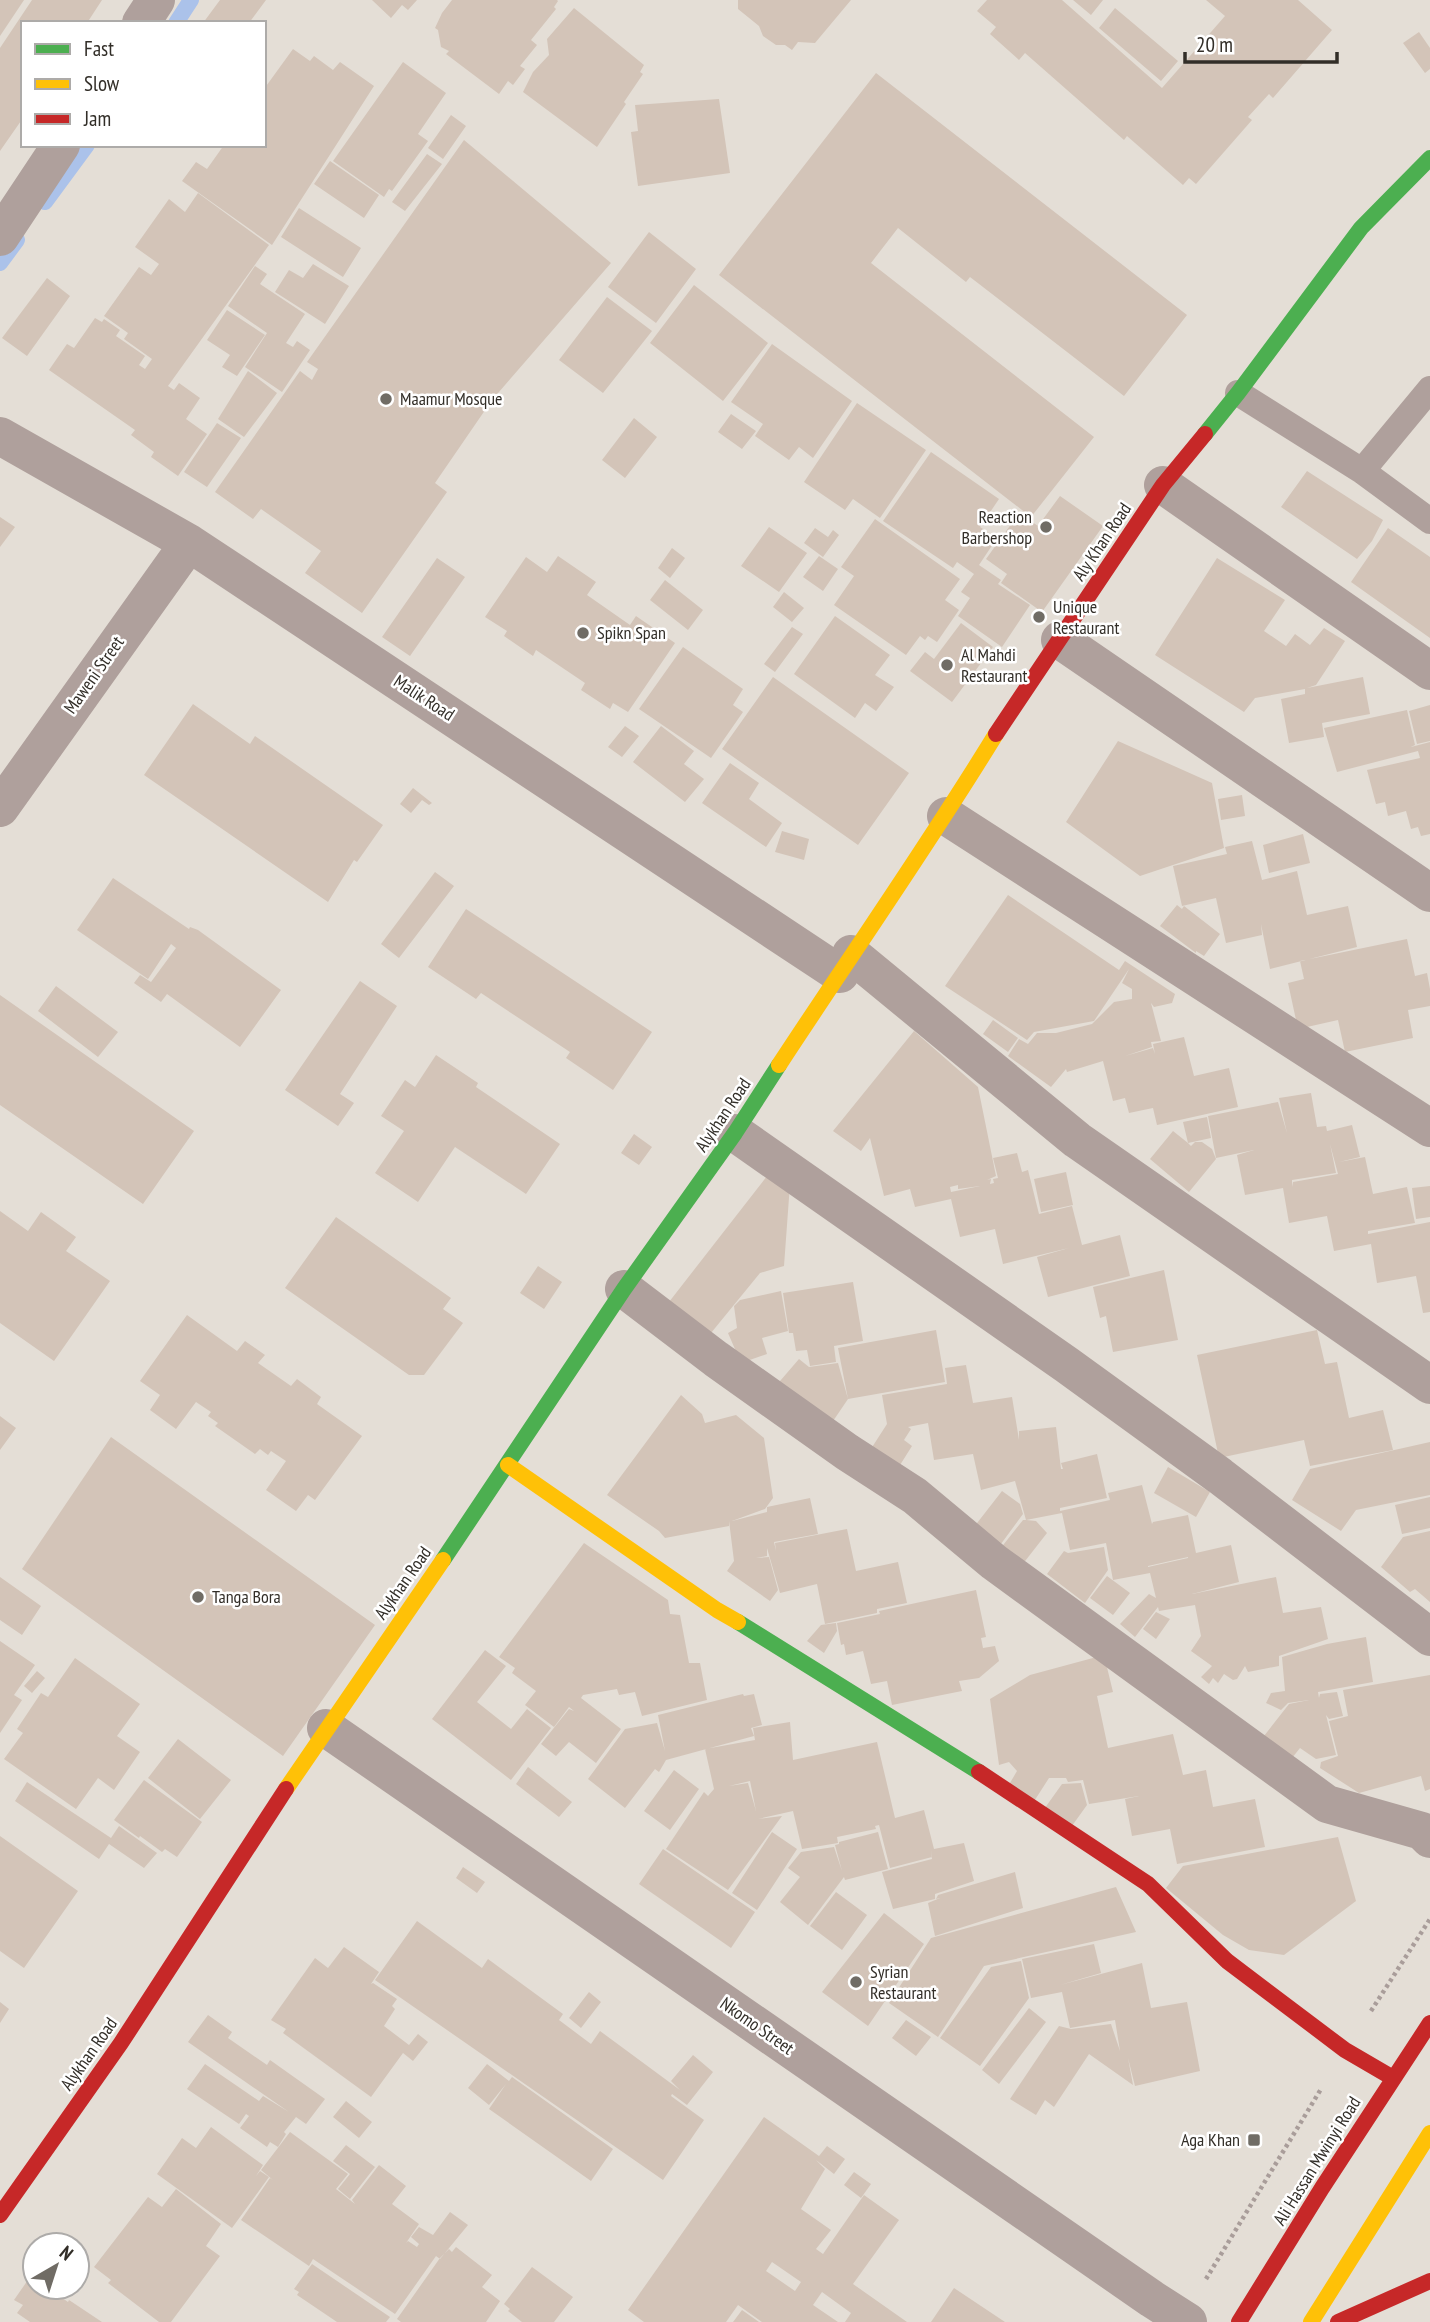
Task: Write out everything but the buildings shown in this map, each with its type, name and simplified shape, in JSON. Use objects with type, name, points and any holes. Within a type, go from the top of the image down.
[{"type":"main road","name":"Aly Khan Road","points":[[846,964],[946,817],[1000,728],[1163,485],[1238,393],[1361,228],[1430,158]]},
{"type":"main road","name":"Alykhan Road","points":[[0,2215],[121,2043],[326,1728],[508,1465],[624,1289],[735,1133],[846,964]]},
{"type":"main road","points":[[508,1465],[717,1610],[931,1740],[1148,1884],[1227,1961],[1345,2050],[1393,2078]]},
{"type":"main road","name":"Ali Hassan Mwinyi Road","points":[[1240,2322],[1430,2023]]},
{"type":"main road","points":[[1311,2322],[1430,2133]]},
{"type":"main road","points":[[1338,2322],[1430,2281]]},
{"type":"street","points":[[142,21],[156,0]]},
{"type":"street","points":[[0,237],[60,147]]},
{"type":"street","name":"Malik Road","points":[[0,436],[189,543],[846,964],[1077,1140],[1430,1385]]},
{"type":"street","points":[[1163,485],[1430,671]]},
{"type":"street","name":"Maweni Street","points":[[0,808],[189,543]]},
{"type":"street","points":[[1060,640],[1430,893]]},
{"type":"street","points":[[946,817],[1430,1128]]},
{"type":"street","points":[[735,1133],[1220,1476],[1430,1637]]},
{"type":"street","points":[[624,1289],[716,1359],[847,1452],[915,1496],[994,1562],[1327,1804],[1422,1831],[1430,1839]]},
{"type":"street","name":"Nkomo Street","points":[[326,1728],[1185,2321]]},
{"type":"lane","points":[[1362,471],[1430,389]]},
{"type":"lane","points":[[1238,393],[1362,471],[1430,521]]},
{"type":"path","points":[[1185,2321],[1345,2050],[1430,1919]]},
{"type":"waterway","points":[[177,21],[191,0]]},
{"type":"waterway","points":[[45,202],[86,147]]},
{"type":"waterway","points":[[0,263],[17,240]]},
{"type":"traffic: fast","points":[[1205,434],[1361,228],[1430,158]]},
{"type":"traffic: fast","points":[[443,1560],[624,1289],[735,1133],[779,1065]]},
{"type":"traffic: fast","points":[[738,1622],[979,1772]]},
{"type":"traffic: slow","points":[[779,1065],[996,734]]},
{"type":"traffic: slow","points":[[508,1465],[738,1622]]},
{"type":"traffic: slow","points":[[286,1789],[443,1560]]},
{"type":"traffic: slow","points":[[1311,2322],[1430,2133]]},
{"type":"traffic: jam","points":[[996,734],[1163,485],[1205,434]]},
{"type":"traffic: jam","points":[[979,1772],[1148,1884],[1227,1961],[1345,2050],[1393,2078]]},
{"type":"traffic: jam","points":[[0,2215],[121,2043],[286,1789]]},
{"type":"traffic: jam","points":[[1239,2322],[1322,2188],[1430,2023]]},
{"type":"traffic: jam","points":[[1338,2322],[1430,2281]]},
{"type":"place","name":"Maamur Mosque","points":[[386,399]]},
{"type":"place","name":"Reaction Barbershop","points":[[1046,527]]},
{"type":"place","name":"Unique Restaurant","points":[[1039,617]]},
{"type":"place","name":"Spikn Span","points":[[583,633]]},
{"type":"place","name":"Al Mahdi Restaurant","points":[[947,665]]},
{"type":"place","name":"Tanga Bora","points":[[198,1597]]},
{"type":"place","name":"Syrian Restaurant","points":[[856,1982]]},
{"type":"place","name":"Aga Khan","points":[[1254,2140]]}]
